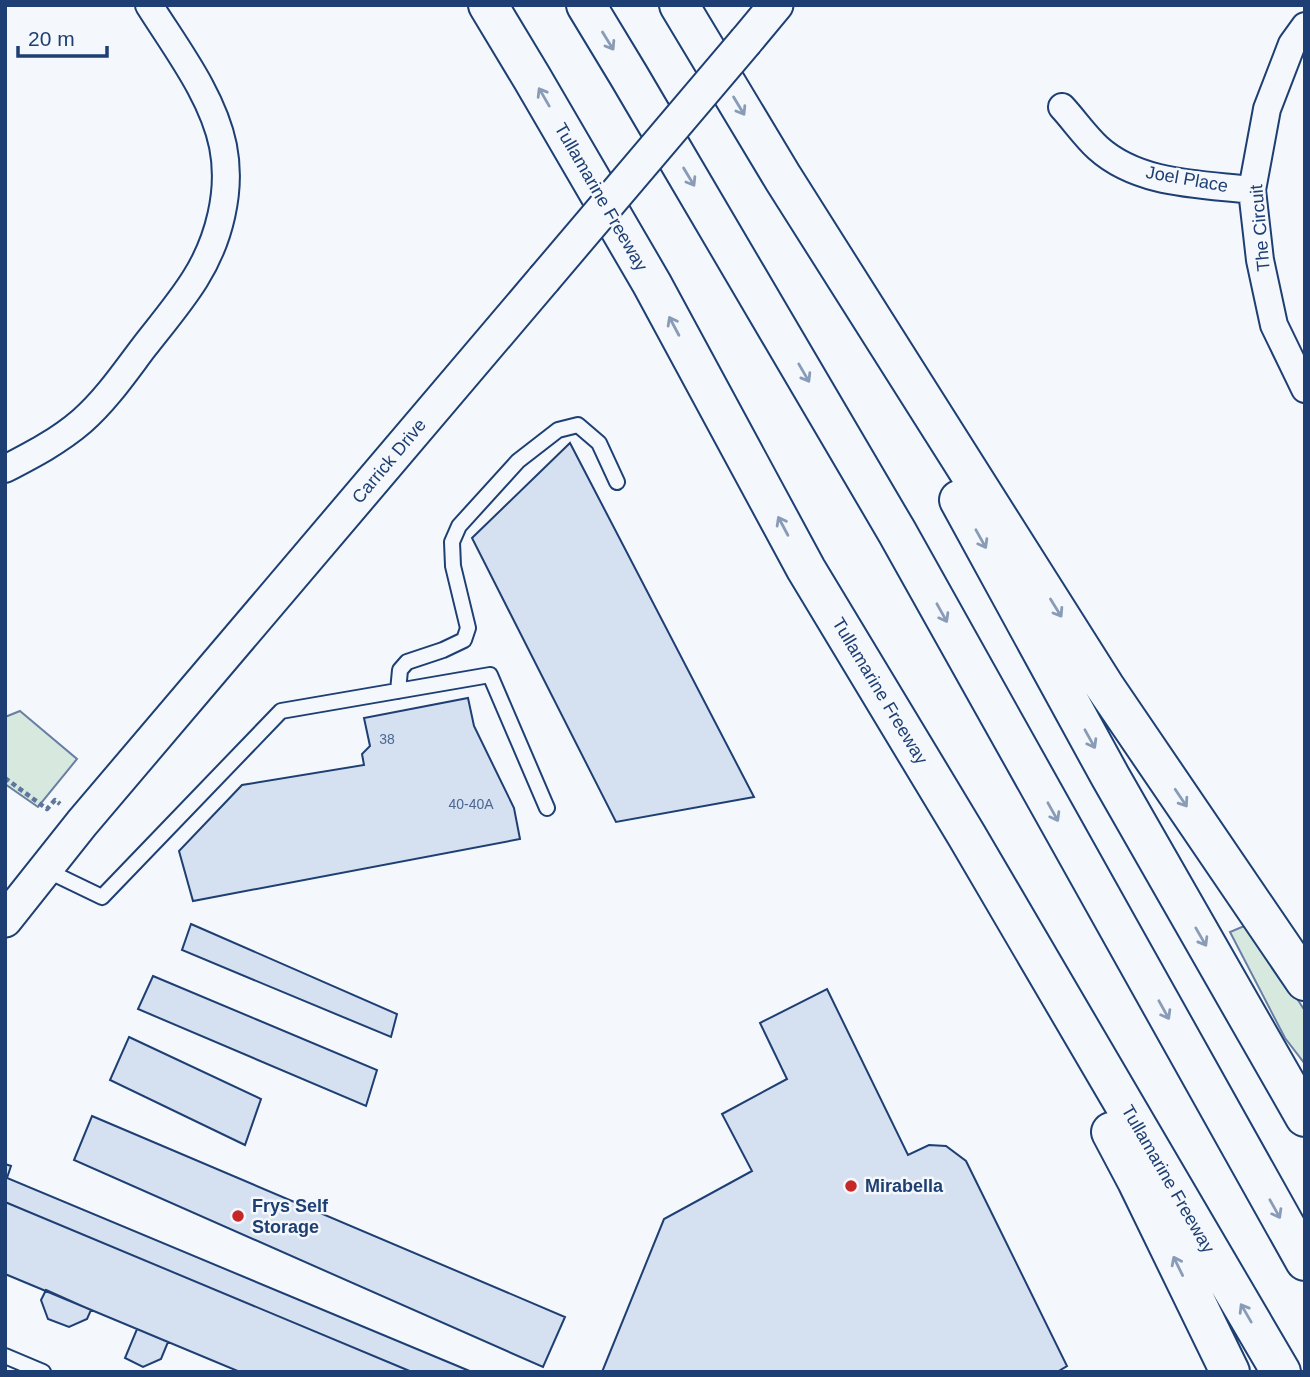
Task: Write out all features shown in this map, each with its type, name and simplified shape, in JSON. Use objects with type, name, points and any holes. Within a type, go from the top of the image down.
[{"type":"highway","name":"Tullamarine Freeway","points":[[488,5],[652,284],[806,569],[974,848],[1281,1372]]},
{"type":"highway","points":[[586,5],[897,532],[1305,1261]]},
{"type":"highway","points":[[678,5],[783,178],[1105,687],[1305,981]]},
{"type":"highway","points":[[783,178],[1110,776],[1305,1117]]},
{"type":"highway","points":[[806,569],[1137,1181],[1230,1372]]},
{"type":"street","points":[[5,469],[46,447],[82,421],[114,386],[195,279],[211,247],[222,214],[226,189],[224,147],[213,111],[149,5]]},
{"type":"street","name":"Carrick Drive","points":[[5,920],[82,823],[776,5]]},
{"type":"street","name":"The Circuit","points":[[1305,26],[1292,44],[1267,109],[1252,190],[1260,260],[1274,325],[1305,389]]},
{"type":"street","name":"Joel Place","points":[[1062,107],[1098,148],[1129,168],[1171,181],[1252,190]]},
{"type":"lane","points":[[398,691],[400,670],[407,662],[464,640],[468,628],[453,566],[452,542],[459,526],[518,461],[558,430],[578,425],[599,443],[617,482]]},
{"type":"lane","points":[[44,869],[102,897],[281,711],[490,675],[547,808]]},
{"type":"lane","points":[[5,1356],[43,1372]]},
{"type":"path","points":[[5,778],[47,808],[55,800],[82,823]]},
{"type":"shaded area","points":[[20,711],[77,759],[38,807],[5,784],[5,717]]},
{"type":"shaded area","points":[[1249,924],[1305,1011],[1305,1064],[1285,1038],[1230,932]]},
{"type":"building","points":[[570,443],[754,797],[616,822],[472,538]]},
{"type":"building","points":[[468,698],[474,726],[514,808],[520,839],[193,901],[179,851],[242,785],[364,765],[362,754],[370,746],[364,718]]},
{"type":"building","points":[[191,924],[397,1014],[391,1037],[182,950]]},
{"type":"building","points":[[153,976],[377,1070],[366,1106],[138,1009]]},
{"type":"building","name":"Mirabella","points":[[827,989],[908,1155],[929,1145],[946,1146],[966,1161],[1067,1366],[1057,1372],[602,1372],[664,1219],[752,1171],[722,1114],[787,1079],[760,1023]]},
{"type":"building","points":[[129,1037],[261,1099],[245,1145],[110,1080]]},
{"type":"building","points":[[92,1116],[565,1317],[543,1367],[74,1160]]},
{"type":"building","points":[[5,1164],[11,1166],[7,1178],[472,1372],[412,1372],[5,1202]]},
{"type":"building","points":[[5,1202],[412,1372],[240,1372],[5,1274]]},
{"type":"building","points":[[46,1290],[91,1310],[87,1319],[69,1327],[48,1319],[41,1300]]},
{"type":"building","points":[[137,1329],[168,1342],[161,1359],[143,1367],[125,1358]]},
{"type":"place","name":"Mirabella","points":[[851,1186]]},
{"type":"place","name":"Frys Self Storage","points":[[238,1216]]}]
